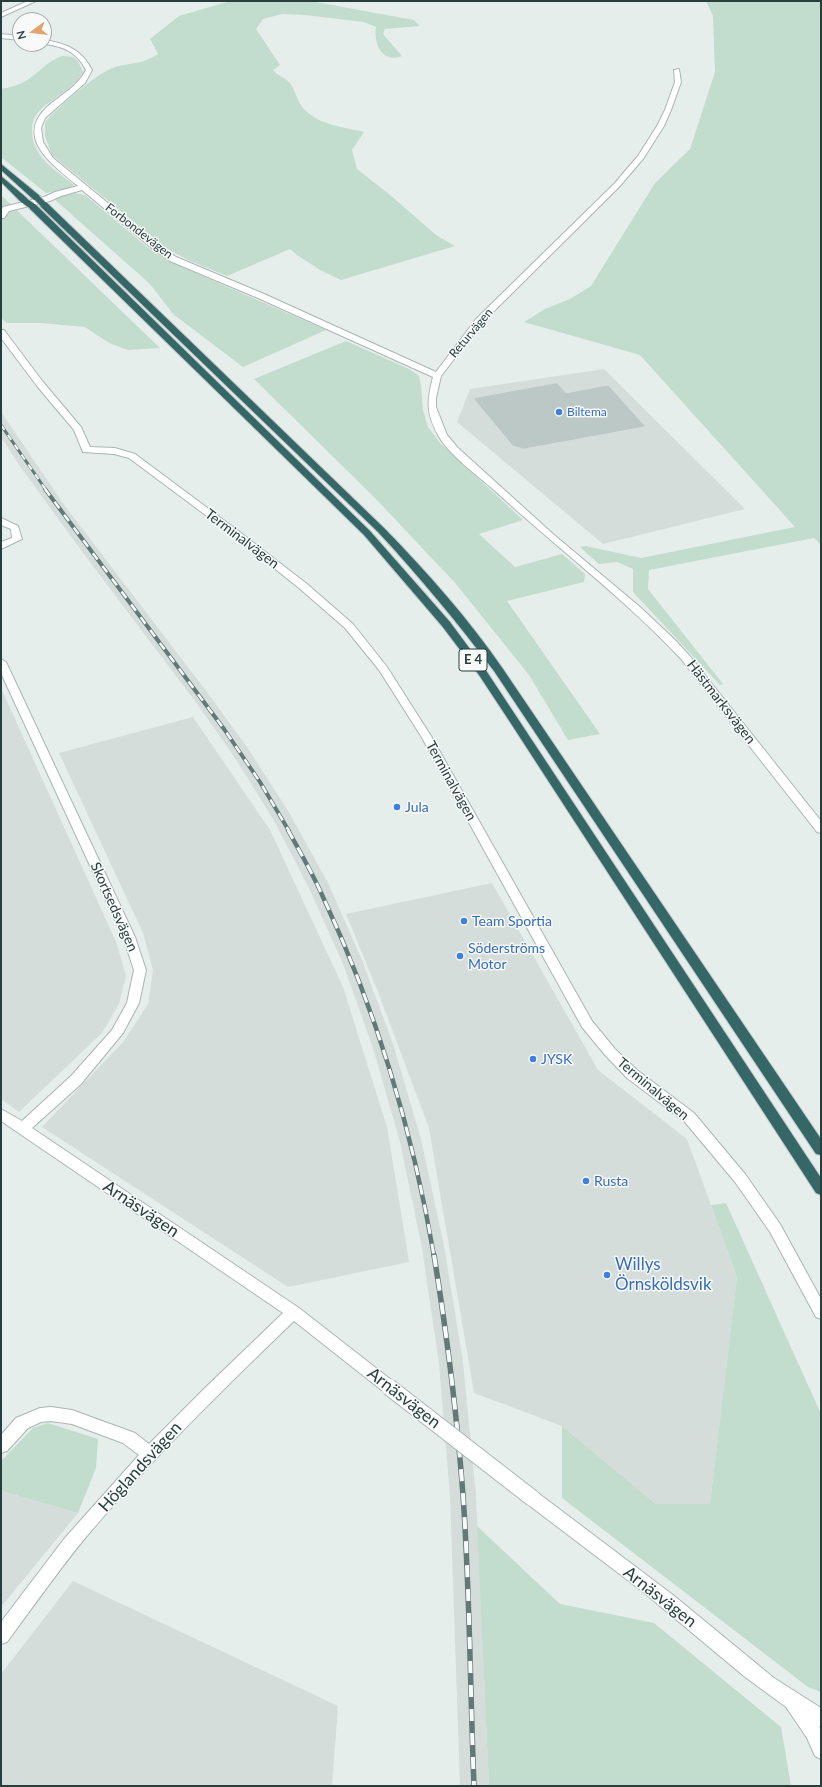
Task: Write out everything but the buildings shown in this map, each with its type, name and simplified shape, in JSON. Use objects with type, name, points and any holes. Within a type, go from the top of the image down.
[{"type":"highway","name":"E 4","points":[[1,166],[34,202],[367,534],[446,624],[483,674],[511,716],[821,1189]]},
{"type":"highway","name":"E 4","points":[[1,178],[34,202],[332,481],[421,572],[461,620],[502,675],[821,1150]]},
{"type":"street","points":[[1,16],[32,1]]},
{"type":"street","points":[[1,36],[12,37]]},
{"type":"street","name":"Forbondevägen","points":[[52,44],[72,48],[82,58],[89,70],[88,74],[76,87],[46,111],[39,124],[38,132],[41,146],[50,159],[156,247],[174,258],[437,376]]},
{"type":"street","name":"Returvägen","points":[[609,586],[455,450],[444,436],[436,421],[432,407],[432,398],[437,376],[479,321],[590,210],[601,201],[646,150],[670,106],[678,82],[677,70]]},
{"type":"street","points":[[1,216],[6,209],[47,199],[58,194],[84,187]]},
{"type":"street","name":"Terminalvägen","points":[[1,332],[40,384],[78,429],[86,450],[114,450],[132,456],[280,568],[349,626],[391,678],[426,736],[587,1024],[610,1052],[632,1074],[689,1117],[740,1178],[775,1228],[821,1313]]},
{"type":"street","points":[[1,521],[15,528],[17,539],[1,546]]},
{"type":"street","name":"Hästmarksvägen","points":[[609,586],[666,636],[685,657],[821,829]]},
{"type":"street","name":"Skortsedsvägen","points":[[1,662],[129,937],[140,970],[133,1003],[116,1033],[76,1080],[23,1128]]},
{"type":"street","name":"Arnäsvägen","points":[[1,1114],[294,1312],[685,1616],[760,1678],[793,1702],[821,1718]]},
{"type":"street","name":"Höglandsvägen","points":[[1,1636],[79,1533],[150,1454],[206,1395],[294,1312]]},
{"type":"street","points":[[1,1446],[22,1423],[40,1415],[51,1414],[72,1417],[129,1438],[150,1454]]},
{"type":"street","name":"Arnäsvägen","points":[[793,1702],[813,1732],[821,1750]]},
{"type":"shaded area","points":[[604,369],[745,509],[603,544],[457,422],[470,389]]},
{"type":"shaded area","points":[[1,412],[65,506],[210,696],[249,750],[290,814],[328,883],[362,960],[393,1044],[421,1139],[444,1246],[463,1362],[476,1495],[489,1786],[460,1786],[450,1496],[439,1364],[422,1248],[400,1142],[373,1048],[343,964],[309,888],[273,819],[233,755],[195,701],[83,553],[22,469],[1,437]]},
{"type":"shaded area","points":[[1,688],[117,944],[126,976],[119,1004],[102,1033],[19,1112],[1,1099]]},
{"type":"shaded area","points":[[193,717],[270,830],[343,987],[387,1127],[409,1262],[288,1287],[42,1127],[124,1041],[148,1004],[153,970],[143,933],[59,753]]},
{"type":"shaded area","points":[[492,883],[598,1070],[687,1139],[737,1277],[710,1504],[656,1504],[562,1426],[474,1393],[429,1128],[378,992],[346,914]]},
{"type":"shaded area","points":[[1,1491],[78,1513],[1,1607]]},
{"type":"shaded area","points":[[73,1581],[338,1706],[332,1786],[1,1786],[1,1674]]},
{"type":"green space","points":[[230,1],[310,1],[414,20],[420,26],[385,29],[383,34],[402,56],[393,58],[384,54],[378,46],[376,27],[364,22],[305,15],[282,14],[263,19],[256,29],[280,65],[273,70],[290,83],[300,104],[308,113],[323,122],[364,132],[352,150],[357,169],[389,194],[436,235],[455,246],[341,280],[320,270],[290,249],[227,276],[188,260],[166,248],[52,155],[45,136],[45,122],[68,100],[88,83],[107,70],[121,65],[142,62],[158,54],[150,39],[179,16]]},
{"type":"green space","points":[[706,1],[821,1],[821,545],[814,538],[649,570],[648,589],[723,684],[720,685],[633,592],[633,569],[617,562],[599,564],[580,547],[586,546],[641,558],[795,527],[640,355],[524,322],[545,309],[570,299],[591,286],[655,183],[690,149],[715,72],[713,16]]},
{"type":"green space","points":[[63,56],[73,57],[78,61],[83,72],[69,88],[45,105],[38,112],[34,119],[32,129],[35,147],[40,155],[52,168],[74,185],[71,188],[46,193],[1,157],[1,89],[13,86],[29,79],[51,62]]},
{"type":"green space","points":[[74,193],[85,195],[146,246],[168,261],[326,330],[243,367],[173,314],[150,284],[53,198]]},
{"type":"green space","points":[[1,195],[160,348],[128,350],[109,343],[85,327],[41,323],[7,323],[1,318]]},
{"type":"green space","points":[[346,341],[409,369],[419,376],[423,410],[428,427],[440,443],[523,520],[479,534],[515,567],[562,554],[585,574],[584,582],[507,601],[600,734],[568,740],[529,675],[456,584],[377,500],[254,379]]},
{"type":"green space","points":[[726,1203],[821,1414],[821,1692],[808,1687],[562,1498],[562,1426],[656,1504],[710,1504],[737,1277],[711,1205]]},
{"type":"green space","points":[[48,1423],[98,1439],[96,1468],[78,1513],[1,1491],[1,1461],[33,1428]]},
{"type":"green space","points":[[477,1526],[560,1604],[654,1623],[781,1727],[791,1786],[489,1786]]},
{"type":"railway","points":[[1,425],[46,490]]},
{"type":"railway","points":[[45,489],[224,729],[260,782],[289,831]]},
{"type":"railway","points":[[288,830],[315,880],[342,940],[360,983],[376,1028],[404,1118],[434,1256]]},
{"type":"railway","points":[[434,1255],[451,1375],[463,1495],[469,1604],[474,1786]]},
{"type":"place","name":"Biltema","points":[[559,412]]},
{"type":"place","name":"Jula","points":[[397,807]]},
{"type":"place","name":"Team Sportia","points":[[464,921]]},
{"type":"place","name":"Söderströms Motor","points":[[460,956]]},
{"type":"place","name":"JYSK","points":[[533,1059]]},
{"type":"place","name":"Rusta","points":[[586,1181]]},
{"type":"place","name":"Willys Örnsköldsvik","points":[[607,1275]]}]
